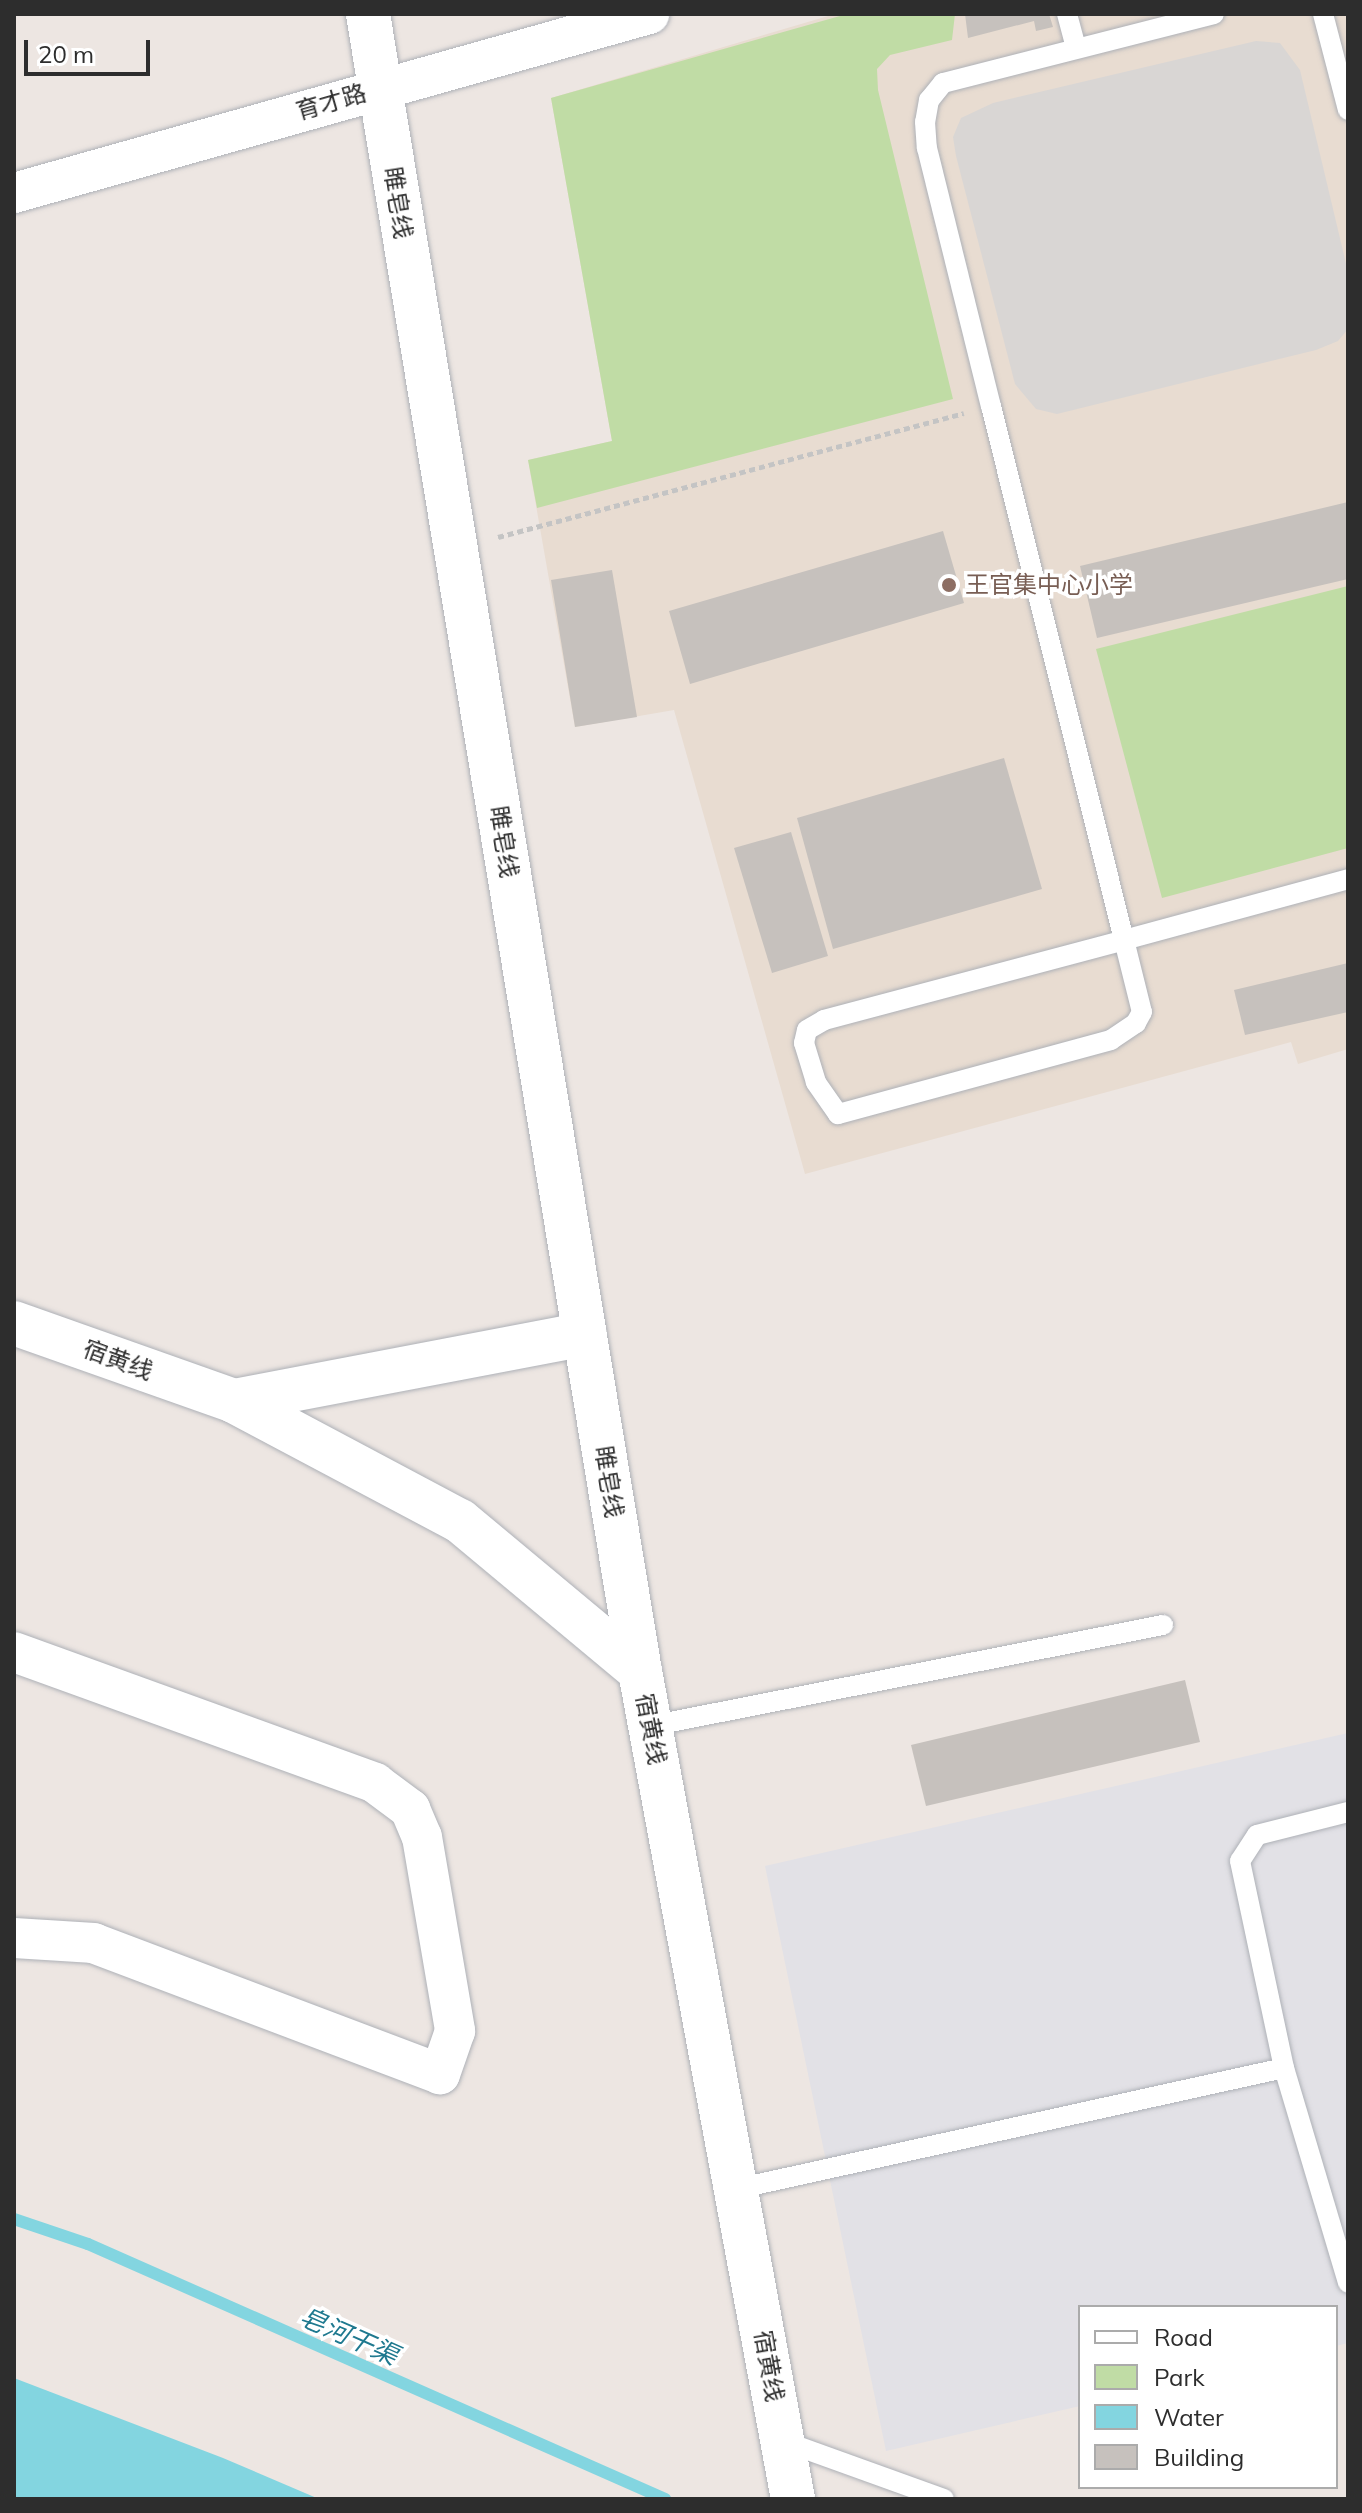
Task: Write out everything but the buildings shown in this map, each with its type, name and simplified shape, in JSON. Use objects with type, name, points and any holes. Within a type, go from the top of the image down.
[{"type":"main road","name":"睢皂线","points":[[368,14],[640,1671]]},
{"type":"main road","name":"宿黄线","points":[[14,1323],[234,1401],[460,1521],[640,1671],[793,2499]]},
{"type":"main road","points":[[234,1401],[585,1334]]},
{"type":"street","name":"育才路","points":[[14,193],[649,14]]},
{"type":"street","points":[[14,1652],[375,1783],[410,1809],[422,1837],[455,2031],[440,2074],[94,1943],[14,1938]]},
{"type":"lane","points":[[1067,14],[1076,48]]},
{"type":"lane","points":[[1214,14],[1154,21],[1076,48],[943,83],[929,100],[927,148],[991,406],[1124,940],[1142,1012],[1136,1023],[1111,1040],[838,1114],[822,1098],[804,1043],[807,1030],[824,1020],[1124,940],[1348,879]]},
{"type":"lane","points":[[1323,14],[1348,110]]},
{"type":"lane","points":[[650,1726],[1163,1625]]},
{"type":"lane","points":[[1348,1812],[1257,1835],[1240,1861],[1284,2068],[1348,2283]]},
{"type":"lane","points":[[736,2189],[1284,2068]]},
{"type":"lane","points":[[783,2441],[944,2499]]},
{"type":"path","points":[[455,549],[991,406]]},
{"type":"shaded area","name":"王官集中心小学","points":[[835,14],[1348,14],[1348,1049],[1298,1064],[1291,1042],[805,1174],[674,710],[575,727],[528,460],[612,441],[551,98]]},
{"type":"shaded area","points":[[1256,41],[1280,43],[1300,70],[1348,272],[1348,329],[1338,341],[1316,350],[1057,414],[1036,409],[1015,384],[956,156],[953,137],[961,118],[993,103]]},
{"type":"shaded area","points":[[1348,1733],[1348,2343],[1338,2346],[1338,2305],[1078,2305],[1078,2406],[886,2451],[765,1866]]},
{"type":"green space","points":[[847,14],[955,14],[952,40],[890,55],[877,69],[878,90],[953,399],[537,508],[528,460],[612,441],[551,98]]},
{"type":"green space","points":[[1348,586],[1348,848],[1162,898],[1096,649]]},
{"type":"water","points":[[14,2378],[223,2458],[319,2499],[14,2499]]},
{"type":"waterway","name":"皂河干渠","points":[[14,2219],[88,2244],[665,2499]]},
{"type":"place","name":"王官集中心小学","points":[[949,585]]}]
